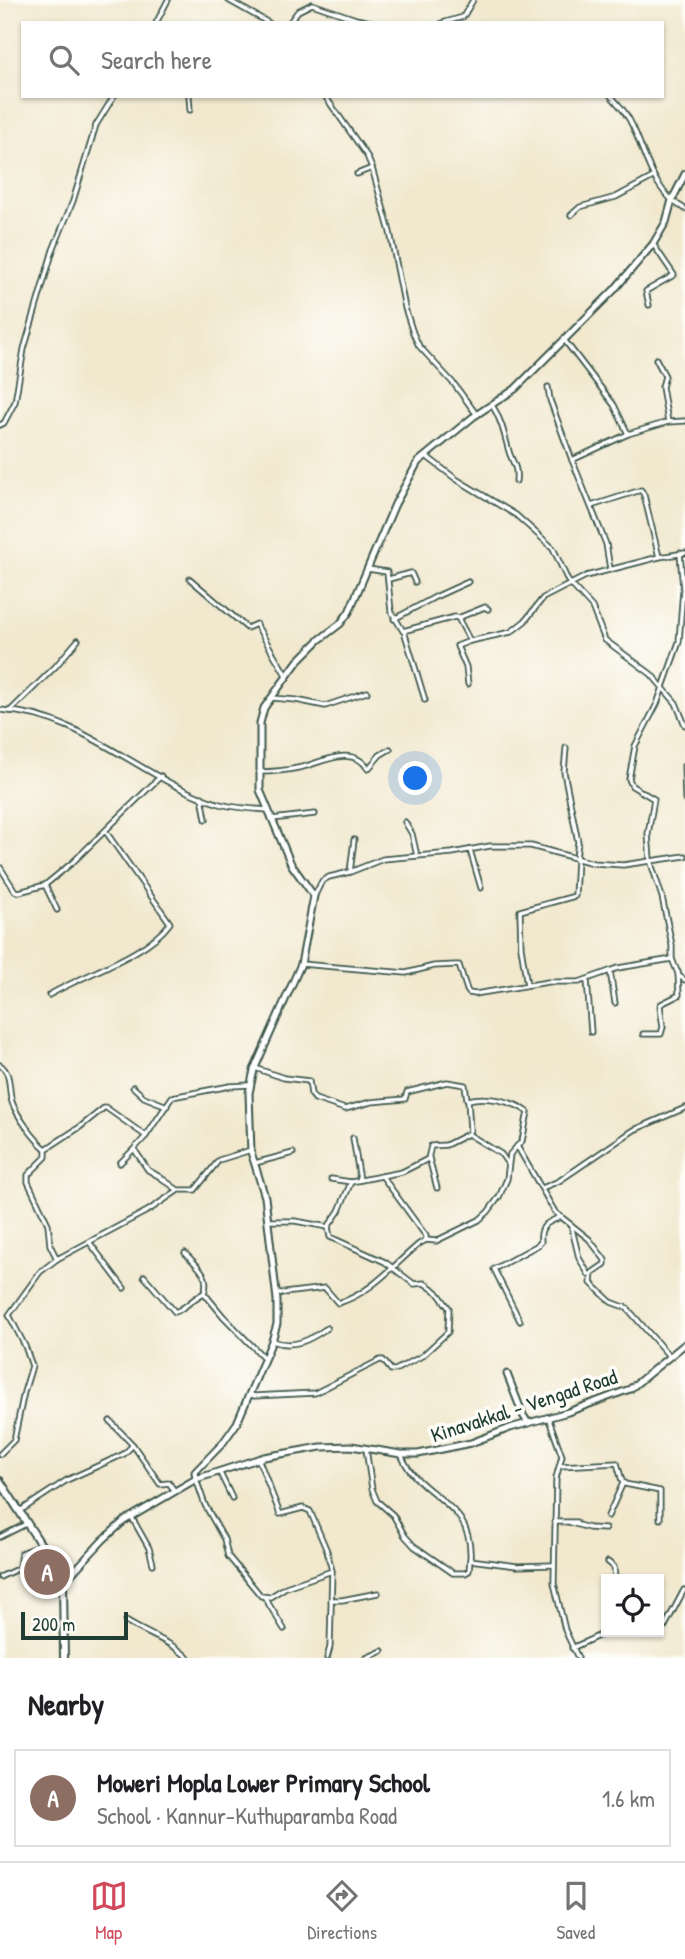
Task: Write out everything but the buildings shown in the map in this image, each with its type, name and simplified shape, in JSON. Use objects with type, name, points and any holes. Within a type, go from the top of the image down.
[{"type":"main road","points":[[195,1479],[195,1472],[222,1444],[237,1423],[277,1324],[265,1197],[251,1150],[250,1085],[301,964],[314,896],[292,864],[260,790],[260,723],[264,708],[286,676],[319,640],[345,618],[396,504],[418,463],[477,415],[515,389],[614,289],[653,244],[666,222],[672,200],[685,174]]},
{"type":"main road","name":"Kinavakkal - Vengad Road","points":[[63,1583],[103,1540],[131,1516],[195,1479],[258,1458],[321,1447],[366,1447],[401,1454],[435,1452],[471,1443],[630,1389],[685,1344]]},
{"type":"main road","points":[[508,1374],[528,1423]]},
{"type":"main road","points":[[0,1481],[63,1583],[64,1658]]},
{"type":"street","points":[[157,21],[168,0]]},
{"type":"street","points":[[228,0],[265,21]]},
{"type":"street","points":[[306,6],[310,0]]},
{"type":"street","points":[[449,21],[463,17],[473,0]]},
{"type":"street","points":[[290,21],[298,11],[316,4],[366,21]]},
{"type":"street","points":[[0,425],[4,423],[15,402],[24,349],[53,250],[73,201],[96,125],[113,98]]},
{"type":"street","points":[[189,98],[190,110]]},
{"type":"street","points":[[327,98],[372,167],[390,232],[412,333],[424,352],[454,384],[477,415]]},
{"type":"street","points":[[613,98],[630,120],[653,177],[672,200],[685,209]]},
{"type":"street","points":[[357,174],[372,167]]},
{"type":"street","points":[[571,215],[580,207],[625,193],[653,177]]},
{"type":"street","points":[[649,305],[646,291],[674,275],[653,244]]},
{"type":"street","points":[[565,341],[614,405],[628,434]]},
{"type":"street","points":[[656,359],[665,376],[662,387],[668,422]]},
{"type":"street","points":[[548,387],[550,400],[572,460],[606,544],[611,570]]},
{"type":"street","points":[[492,405],[500,419],[509,453],[516,465],[516,481]]},
{"type":"street","points":[[572,460],[628,434],[668,422],[685,421]]},
{"type":"street","points":[[426,456],[456,479],[516,516],[553,548],[571,584],[592,607],[605,640],[651,674],[676,703],[685,725]]},
{"type":"street","points":[[591,506],[641,490],[659,557]]},
{"type":"street","points":[[467,684],[466,667],[457,646],[511,632],[525,621],[543,598],[586,576],[683,553],[683,602],[679,642],[655,710],[635,746],[629,779],[632,786],[654,799],[648,834],[650,860],[673,945],[672,960],[685,979]]},
{"type":"street","points":[[368,569],[387,572],[391,611],[404,631],[425,700]]},
{"type":"street","points":[[389,579],[411,573],[415,582]]},
{"type":"street","points":[[190,579],[247,628],[256,624],[286,676]]},
{"type":"street","points":[[394,619],[468,582]]},
{"type":"street","points":[[404,631],[458,618],[485,607],[488,609]]},
{"type":"street","points":[[458,618],[470,641]]},
{"type":"street","points":[[10,711],[78,640]]},
{"type":"street","points":[[272,698],[325,706],[367,692]]},
{"type":"street","points":[[0,710],[22,711],[70,727],[202,797],[221,804],[268,810]]},
{"type":"street","points":[[527,985],[521,947],[520,911],[572,898],[577,894],[578,842],[564,772],[566,748]]},
{"type":"street","points":[[259,772],[303,767],[345,755],[361,760],[368,769],[380,755],[390,749]]},
{"type":"street","points":[[684,766],[685,800]]},
{"type":"street","points":[[0,867],[15,891],[45,885],[106,832],[161,776]]},
{"type":"street","points":[[202,797],[206,819]]},
{"type":"street","points":[[272,819],[315,814]]},
{"type":"street","points":[[405,822],[412,834],[417,856]]},
{"type":"street","points":[[49,995],[72,981],[134,952],[170,923],[106,832]]},
{"type":"street","points":[[350,872],[354,840]]},
{"type":"street","points":[[314,896],[323,881],[329,877],[383,859],[490,846],[531,846],[593,863],[623,865],[685,856]]},
{"type":"street","points":[[470,850],[481,888]]},
{"type":"street","points":[[45,885],[57,909]]},
{"type":"street","points":[[301,964],[406,973],[459,965],[469,993],[498,992],[527,985],[587,980],[610,971],[672,960]]},
{"type":"street","points":[[610,971],[615,1003]]},
{"type":"street","points":[[643,1034],[661,1034],[663,1027],[660,1006],[679,995],[678,972]]},
{"type":"street","points":[[587,980],[591,1032]]},
{"type":"street","points":[[0,1065],[5,1068],[8,1076],[14,1106],[36,1141],[46,1149]]},
{"type":"street","points":[[255,1068],[309,1081],[311,1094],[315,1099],[345,1109],[371,1102],[405,1099],[407,1092],[452,1081],[465,1085],[468,1134]]},
{"type":"street","points":[[120,1163],[146,1136],[173,1097],[250,1085]]},
{"type":"street","points":[[133,1087],[144,1097],[167,1106]]},
{"type":"street","points":[[276,1294],[325,1287],[338,1303],[342,1302],[356,1296],[426,1240],[436,1241],[482,1218],[499,1197],[507,1179],[511,1151],[522,1141],[529,1115],[527,1111],[487,1099],[468,1100]]},
{"type":"street","points":[[46,1149],[105,1107],[146,1136]]},
{"type":"street","points":[[541,1188],[559,1181],[634,1130],[685,1108]]},
{"type":"street","points":[[437,1188],[429,1158],[431,1146],[446,1145],[468,1134]]},
{"type":"street","points":[[468,1134],[501,1154],[509,1165]]},
{"type":"street","points":[[353,1138],[360,1180]]},
{"type":"street","points":[[517,1146],[555,1212],[591,1241],[605,1260],[605,1265],[593,1271],[590,1277]]},
{"type":"street","points":[[46,1149],[46,1157],[28,1175],[28,1182],[48,1224],[50,1245],[57,1259]]},
{"type":"street","points":[[134,1149],[148,1170],[178,1191]]},
{"type":"street","points":[[0,1454],[14,1440],[32,1366],[9,1315],[40,1272],[57,1259],[149,1210],[178,1191],[195,1190],[219,1160],[251,1150]]},
{"type":"street","points":[[255,1163],[293,1153]]},
{"type":"street","points":[[331,1179],[351,1182],[402,1172],[429,1158]]},
{"type":"street","points":[[382,1176],[426,1236],[426,1240]]},
{"type":"street","points":[[250,1394],[315,1393],[380,1360],[391,1370],[395,1370],[422,1356],[448,1332],[449,1308],[427,1284],[414,1284],[393,1267],[358,1248],[330,1237],[328,1227],[339,1211],[351,1182]]},
{"type":"street","points":[[520,1321],[499,1284],[494,1269],[538,1245],[541,1242],[542,1227],[561,1217]]},
{"type":"street","points":[[268,1221],[295,1221],[328,1227]]},
{"type":"street","points":[[571,1225],[579,1258],[591,1283],[607,1299],[627,1308],[669,1356]]},
{"type":"street","points":[[90,1243],[124,1288]]},
{"type":"street","points":[[144,1276],[175,1312],[204,1293],[208,1284],[206,1276],[185,1253]]},
{"type":"street","points":[[204,1293],[265,1358]]},
{"type":"street","points":[[272,1341],[293,1344],[306,1341],[315,1338],[327,1328]]},
{"type":"street","points":[[548,1417],[562,1456],[556,1478],[554,1583],[565,1630],[578,1658]]},
{"type":"street","points":[[110,1422],[133,1446],[162,1485],[169,1483],[174,1490]]},
{"type":"street","points":[[20,1511],[67,1480],[124,1454],[133,1446]]},
{"type":"street","points":[[366,1447],[372,1489],[377,1501],[393,1515],[405,1536],[414,1546],[453,1573],[469,1571],[468,1532],[449,1505],[419,1481],[405,1465],[401,1454]]},
{"type":"street","points":[[258,1458],[280,1514],[303,1508],[310,1511],[327,1551],[332,1571],[330,1647],[327,1658]]},
{"type":"street","points":[[560,1466],[617,1463],[624,1483],[608,1516]]},
{"type":"street","points":[[219,1471],[232,1498]]},
{"type":"street","points":[[195,1479],[205,1505],[224,1539],[228,1556],[264,1597],[284,1629]]},
{"type":"street","points":[[624,1483],[660,1491],[660,1519]]},
{"type":"street","points":[[131,1516],[149,1548],[153,1564]]},
{"type":"street","points":[[555,1522],[573,1522],[590,1528],[605,1529]]},
{"type":"street","points":[[0,1537],[28,1524]]},
{"type":"street","points":[[0,1577],[19,1568],[21,1553],[41,1545]]},
{"type":"street","points":[[470,1560],[517,1566],[553,1565]]},
{"type":"street","points":[[608,1562],[614,1567],[615,1574]]},
{"type":"street","points":[[264,1597],[270,1597],[286,1587],[332,1571]]},
{"type":"street","points":[[664,1625],[684,1590]]},
{"type":"street","points":[[331,1600],[378,1593]]},
{"type":"street","points":[[126,1621],[174,1647],[188,1658]]},
{"type":"street","points":[[572,1648],[601,1635]]},
{"type":"street","points":[[366,1658],[382,1651]]},
{"type":"place","name":"Moweri Mopla Lower Primary School","points":[[47,1572]]}]
